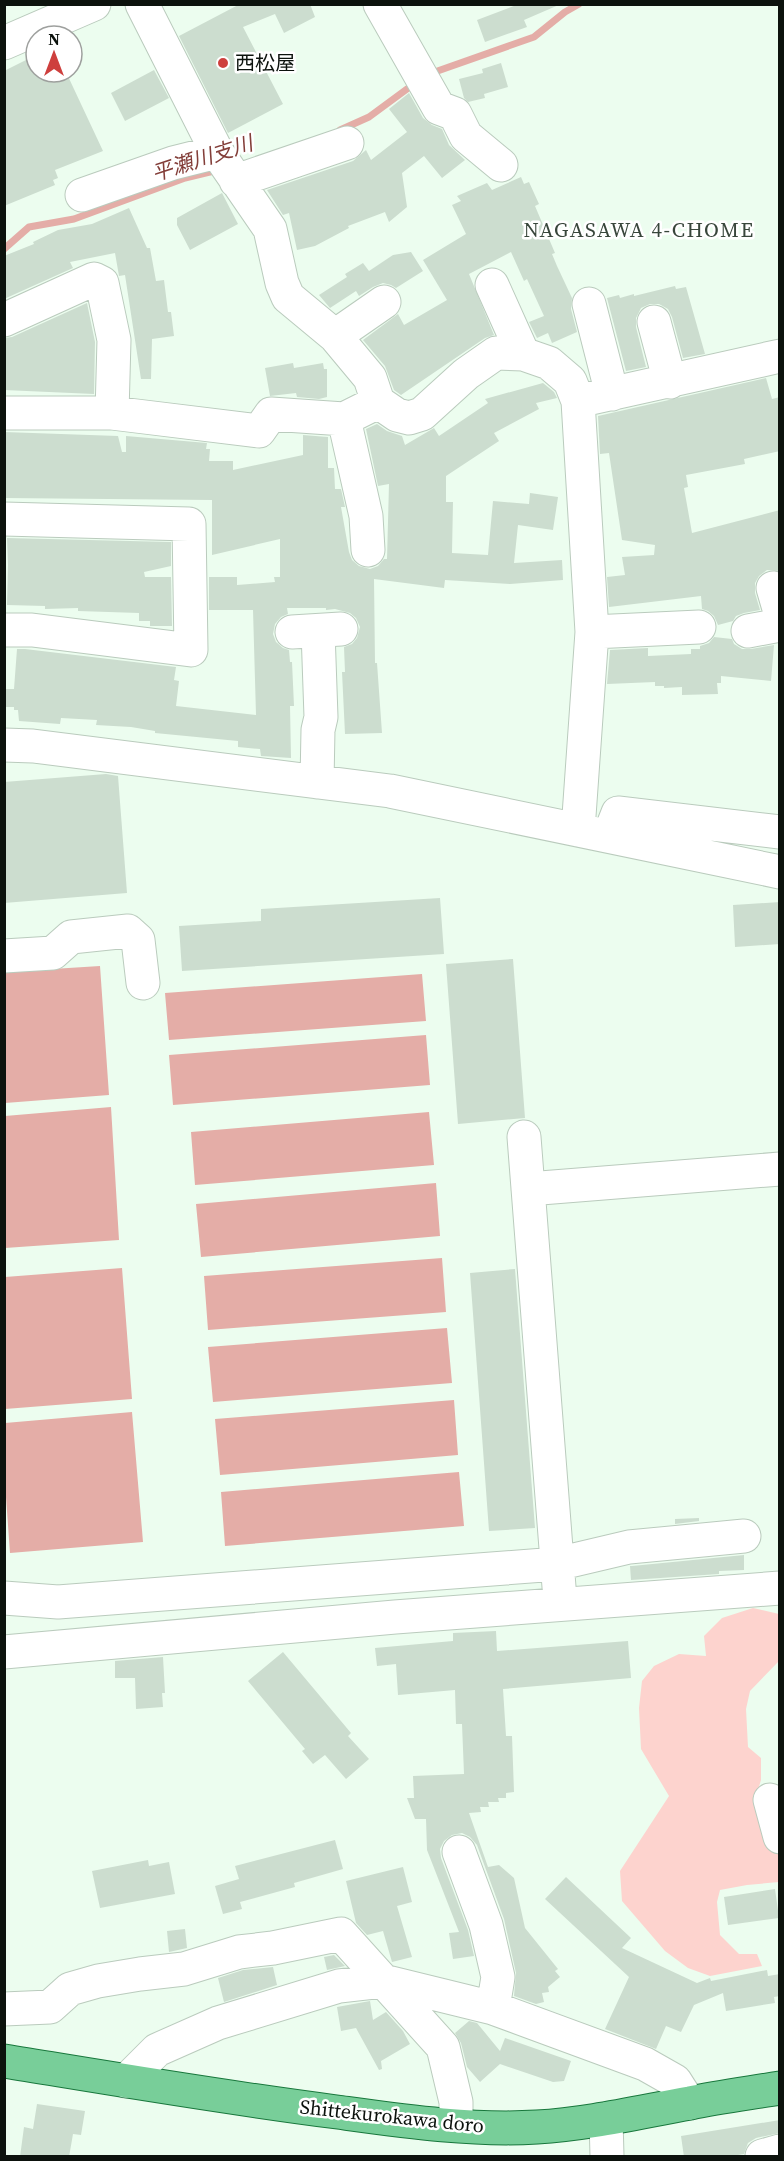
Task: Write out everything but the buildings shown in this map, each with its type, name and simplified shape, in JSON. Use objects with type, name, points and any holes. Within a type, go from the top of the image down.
[{"type":"main road","name":"Shittekurokawa doro","points":[[4,2061],[270,2104],[456,2125],[536,2127],[606,2119],[780,2088]]},
{"type":"street","points":[[4,43],[94,4]]},
{"type":"street","points":[[142,4],[226,167],[270,229],[282,283],[288,297],[335,336],[370,378],[378,402],[397,415],[409,418],[422,414],[466,374],[496,353],[523,354],[549,363],[570,381],[578,401],[592,632],[578,830]]},
{"type":"street","points":[[380,4],[439,108],[455,114],[466,136],[501,165]]},
{"type":"street","points":[[82,195],[173,163],[226,167],[347,143]]},
{"type":"street","points":[[4,320],[94,279],[102,283],[114,340],[112,413]]},
{"type":"street","points":[[492,285],[523,354]]},
{"type":"street","points":[[335,336],[384,302]]},
{"type":"street","points":[[588,304],[612,394]]},
{"type":"street","points":[[654,322],[670,382]]},
{"type":"street","points":[[578,401],[780,356]]},
{"type":"street","points":[[4,413],[112,413],[259,431],[272,414],[344,419],[378,402]]},
{"type":"street","points":[[344,419],[366,516],[368,550]]},
{"type":"street","points":[[4,519],[189,524],[191,650],[32,630],[4,630]]},
{"type":"street","points":[[748,631],[780,625]]},
{"type":"street","points":[[592,632],[699,627]]},
{"type":"street","points":[[317,631],[321,717],[318,730],[317,782]]},
{"type":"street","points":[[4,745],[33,746],[390,791],[780,872]]},
{"type":"street","points":[[609,836],[618,813],[780,832]]},
{"type":"street","points":[[4,956],[53,952],[71,937],[128,931],[138,940],[143,983]]},
{"type":"street","points":[[524,1137],[561,1604]]},
{"type":"street","points":[[528,1189],[780,1169]]},
{"type":"street","points":[[4,1598],[58,1602],[557,1564],[629,1546],[744,1536]]},
{"type":"street","points":[[4,1652],[384,1618],[780,1588]]},
{"type":"street","points":[[770,1800],[780,1837]]},
{"type":"street","points":[[459,1852],[486,1925],[498,1977],[493,2008]]},
{"type":"street","points":[[4,2008],[50,2007],[70,1989],[98,1981],[184,1969],[239,1953],[341,1934],[443,2047],[456,2102],[456,2125]]},
{"type":"street","points":[[126,2081],[157,2050],[218,2023],[339,1986],[383,1981],[493,2008],[645,2064],[675,2081],[689,2103]]},
{"type":"street","points":[[606,2119],[607,2157]]},
{"type":"street","points":[[762,2157],[780,2151]]},
{"type":"shaded area","points":[[100,966],[109,1095],[5,1103],[5,972]]},
{"type":"shaded area","points":[[422,974],[426,1021],[169,1040],[165,993]]},
{"type":"shaded area","points":[[426,1035],[430,1085],[173,1105],[169,1055]]},
{"type":"shaded area","points":[[111,1107],[119,1240],[5,1248],[5,1116]]},
{"type":"shaded area","points":[[429,1112],[434,1165],[195,1185],[191,1132]]},
{"type":"shaded area","points":[[436,1183],[440,1236],[201,1257],[196,1204]]},
{"type":"shaded area","points":[[442,1258],[446,1312],[208,1330],[204,1276]]},
{"type":"shaded area","points":[[122,1268],[132,1399],[5,1409],[5,1277]]},
{"type":"shaded area","points":[[447,1328],[452,1383],[213,1402],[208,1347]]},
{"type":"shaded area","points":[[454,1400],[458,1455],[220,1475],[215,1419]]},
{"type":"shaded area","points":[[132,1412],[143,1542],[10,1553],[5,1483],[5,1423]]},
{"type":"shaded area","points":[[459,1472],[464,1526],[225,1546],[221,1492]]},
{"type":"shaded area","points":[[753,1608],[779,1614],[779,1661],[750,1691],[746,1709],[748,1747],[761,1758],[761,1780],[757,1793],[779,1840],[779,1882],[720,1890],[717,1902],[720,1935],[739,1954],[757,1954],[762,1966],[710,1976],[688,1968],[665,1951],[622,1901],[620,1871],[669,1796],[641,1749],[639,1708],[642,1681],[654,1666],[679,1654],[706,1656],[704,1636],[722,1618]]},
{"type":"waterway","name":"平瀬川支川","points":[[429,74],[534,37],[565,12],[579,4]]},
{"type":"waterway","name":"平瀬川支川","points":[[340,130],[369,117],[407,89]]},
{"type":"waterway","name":"平瀬川支川","points":[[4,249],[29,227],[74,219],[185,178],[218,170]]},
{"type":"place","name":"西松屋","points":[[223,63]]},
{"type":"district","name":"NAGASAWA 4-CHOME","points":[[639,229]]}]
